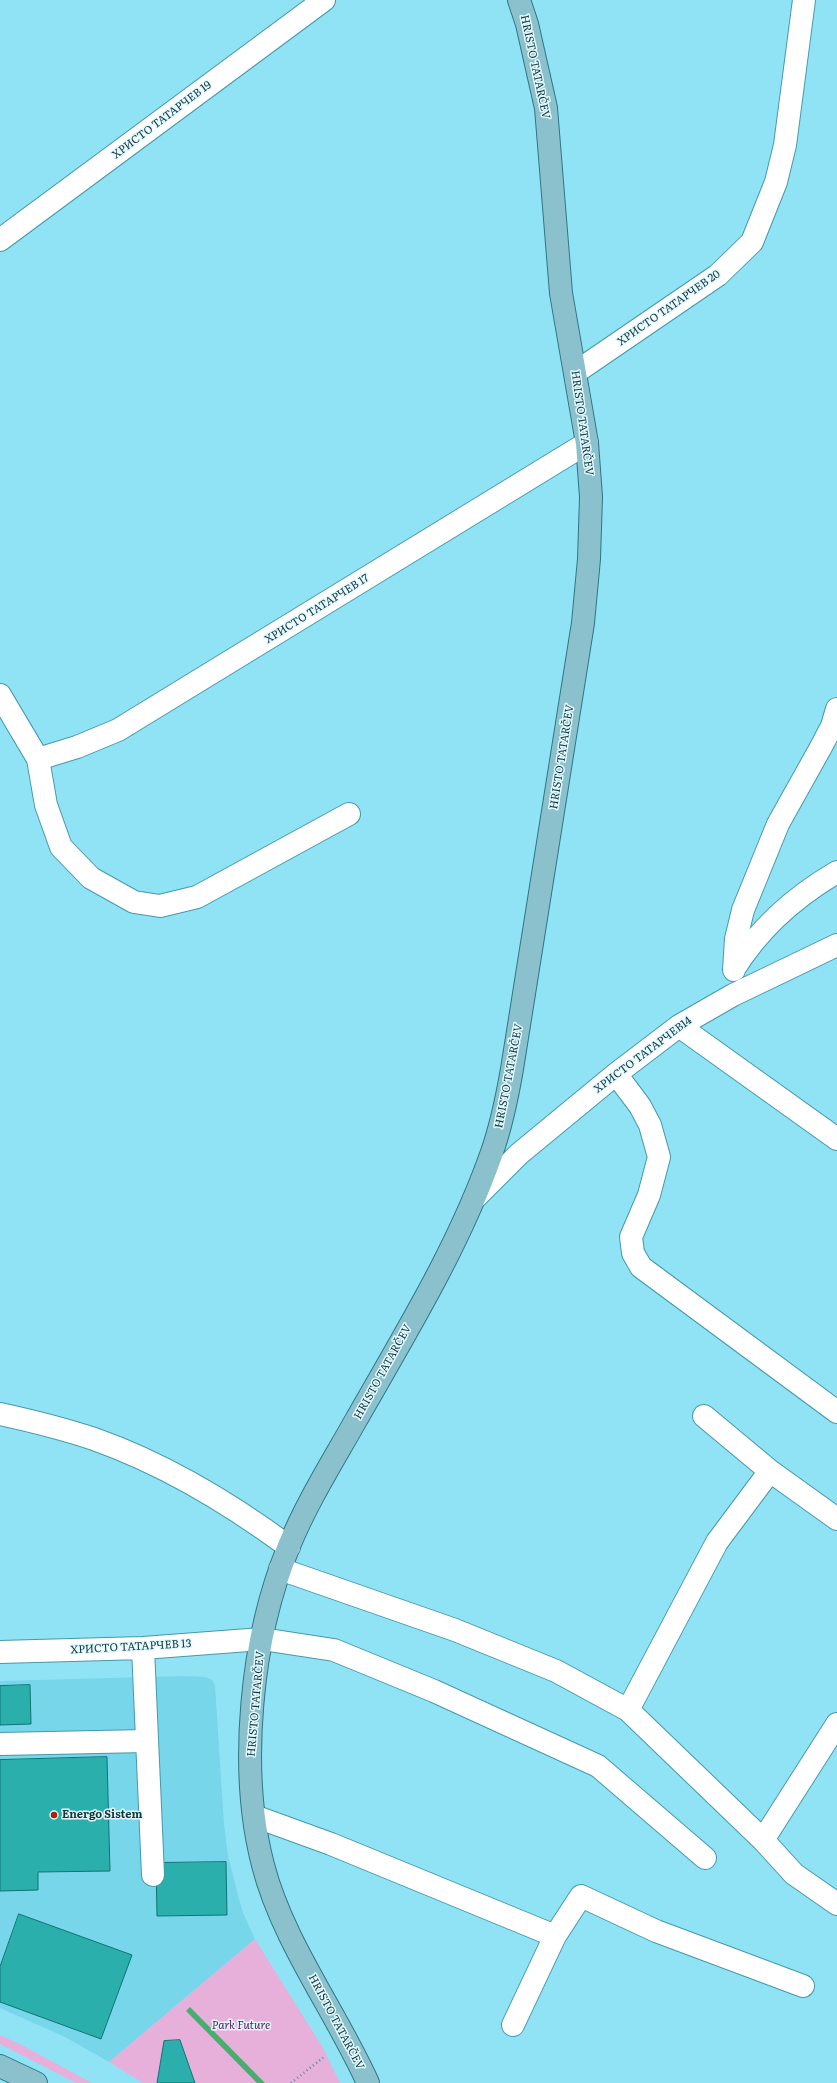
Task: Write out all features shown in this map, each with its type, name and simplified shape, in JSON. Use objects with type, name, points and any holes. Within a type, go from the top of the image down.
[{"type":"main road","name":"HRISTO TATARČEV","points":[[368,2083],[352,2048],[302,1959],[277,1908],[262,1865],[254,1816],[250,1767],[255,1684],[262,1639],[280,1569],[289,1546],[314,1493],[441,1268],[473,1200],[498,1131],[512,1069],[583,623],[590,559],[591,497],[588,443],[561,293],[546,108],[527,24],[519,0]]},
{"type":"main road","points":[[0,2066],[36,2083]]},
{"type":"street","name":"ХРИСТО ТАТАРЧЕВ 19","points":[[0,240],[324,0]]},
{"type":"street","name":"ХРИСТО ТАТАРЧЕВ 20","points":[[576,372],[718,275],[752,242],[776,182],[785,145],[804,0]]},
{"type":"street","name":"ХРИСТО ТАТАРЧЕВ 17","points":[[38,759],[76,748],[118,730],[588,443]]},
{"type":"street","points":[[0,695],[38,759],[46,805],[61,847],[91,878],[134,902],[160,906],[197,897],[349,814]]},
{"type":"street","points":[[733,995],[736,939],[743,910],[778,824],[823,742],[837,709]]},
{"type":"street","points":[[734,970],[754,942],[778,914],[810,888],[837,872]]},
{"type":"street","name":"ХРИСТО ТАТАРЧЕВ14","points":[[473,1200],[519,1154],[616,1074],[679,1026],[733,995],[837,945]]},
{"type":"street","points":[[679,1026],[837,1139]]},
{"type":"street","points":[[616,1074],[634,1096],[647,1118],[656,1144],[658,1157],[649,1195],[631,1237],[633,1253],[641,1267],[837,1412]]},
{"type":"street","points":[[0,1414],[94,1439],[153,1464],[207,1491],[253,1520],[289,1546]]},
{"type":"street","points":[[704,1416],[770,1471],[837,1519]]},
{"type":"street","points":[[628,1710],[717,1542],[770,1471]]},
{"type":"street","points":[[280,1569],[463,1633],[556,1671],[628,1710],[763,1840],[794,1874],[837,1904]]},
{"type":"street","name":"ХРИСТО ТАТАРЧЕВ 13","points":[[0,1652],[143,1648],[262,1639],[334,1650],[434,1691],[598,1766],[705,1858]]},
{"type":"street","points":[[143,1648],[153,1874]]},
{"type":"street","points":[[763,1840],[837,1724]]},
{"type":"street","points":[[0,1744],[146,1741]]},
{"type":"street","points":[[254,1816],[331,1844],[554,1936]]},
{"type":"street","points":[[513,2025],[554,1936],[582,1896],[656,1931],[803,1986]]},
{"type":"path","points":[[291,2083],[326,2056]]},
{"type":"shaded area","points":[[183,1676],[206,1677],[212,1680],[215,1685],[224,1824],[228,1856],[242,1910],[255,1939],[109,2062],[65,2037],[0,2008],[0,1681]]},
{"type":"shaded area","points":[[190,2007],[265,2083],[257,2083],[186,2011]]},
{"type":"green space","name":"Park Future","points":[[255,1939],[323,2048],[340,2083],[143,2083],[109,2062]]},
{"type":"green space","points":[[0,2035],[20,2044],[92,2083],[76,2083],[0,2044]]},
{"type":"building","points":[[30,1685],[31,1724],[0,1725],[0,1686]]},
{"type":"building","name":"Energo Sistem","points":[[107,1757],[110,1871],[38,1872],[38,1890],[0,1891],[0,1760]]},
{"type":"building","points":[[226,1862],[227,1915],[157,1916],[156,1863]]},
{"type":"building","points":[[19,1914],[132,1955],[101,2039],[0,2002],[0,1967]]},
{"type":"building","points":[[180,2040],[195,2083],[157,2083],[164,2041]]},
{"type":"place","name":"Energo Sistem","points":[[54,1815]]}]
